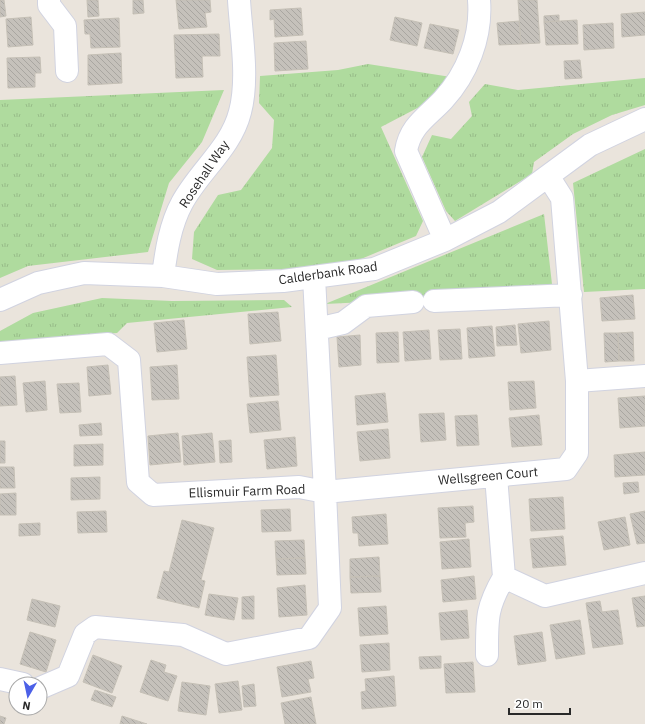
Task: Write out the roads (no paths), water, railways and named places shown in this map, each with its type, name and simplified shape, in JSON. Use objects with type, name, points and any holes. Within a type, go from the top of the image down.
[{"type":"street","points":[[49,0],[49,5],[65,26],[67,71]]},
{"type":"street","name":"Rosehall Way","points":[[164,276],[165,261],[175,219],[182,202],[221,151],[240,112],[244,94],[240,0]]},
{"type":"street","points":[[445,240],[406,151],[408,137],[443,100],[457,82],[470,59],[476,34],[480,0]]},
{"type":"street","name":"Calderbank Road","points":[[0,300],[38,284],[84,273],[164,276],[217,284],[283,281],[374,269],[445,240],[499,212],[590,144],[645,119]]},
{"type":"street","name":"Wellsgreen Court","points":[[325,492],[566,469],[577,453],[577,381],[562,198],[548,176]]},
{"type":"street","points":[[314,277],[325,492]]},
{"type":"street","points":[[317,329],[343,323],[366,306],[571,295]]},
{"type":"street","name":"Ellismuir Farm Road","points":[[0,353],[108,344],[129,360],[138,482],[153,494],[299,487],[325,492],[330,608],[309,638],[226,654],[183,636],[95,627],[85,634],[68,676],[48,685]]},
{"type":"street","points":[[577,381],[645,376]]},
{"type":"street","points":[[487,655],[487,621],[492,598],[504,577],[496,476]]},
{"type":"street","points":[[504,577],[545,596],[645,574]]}]
